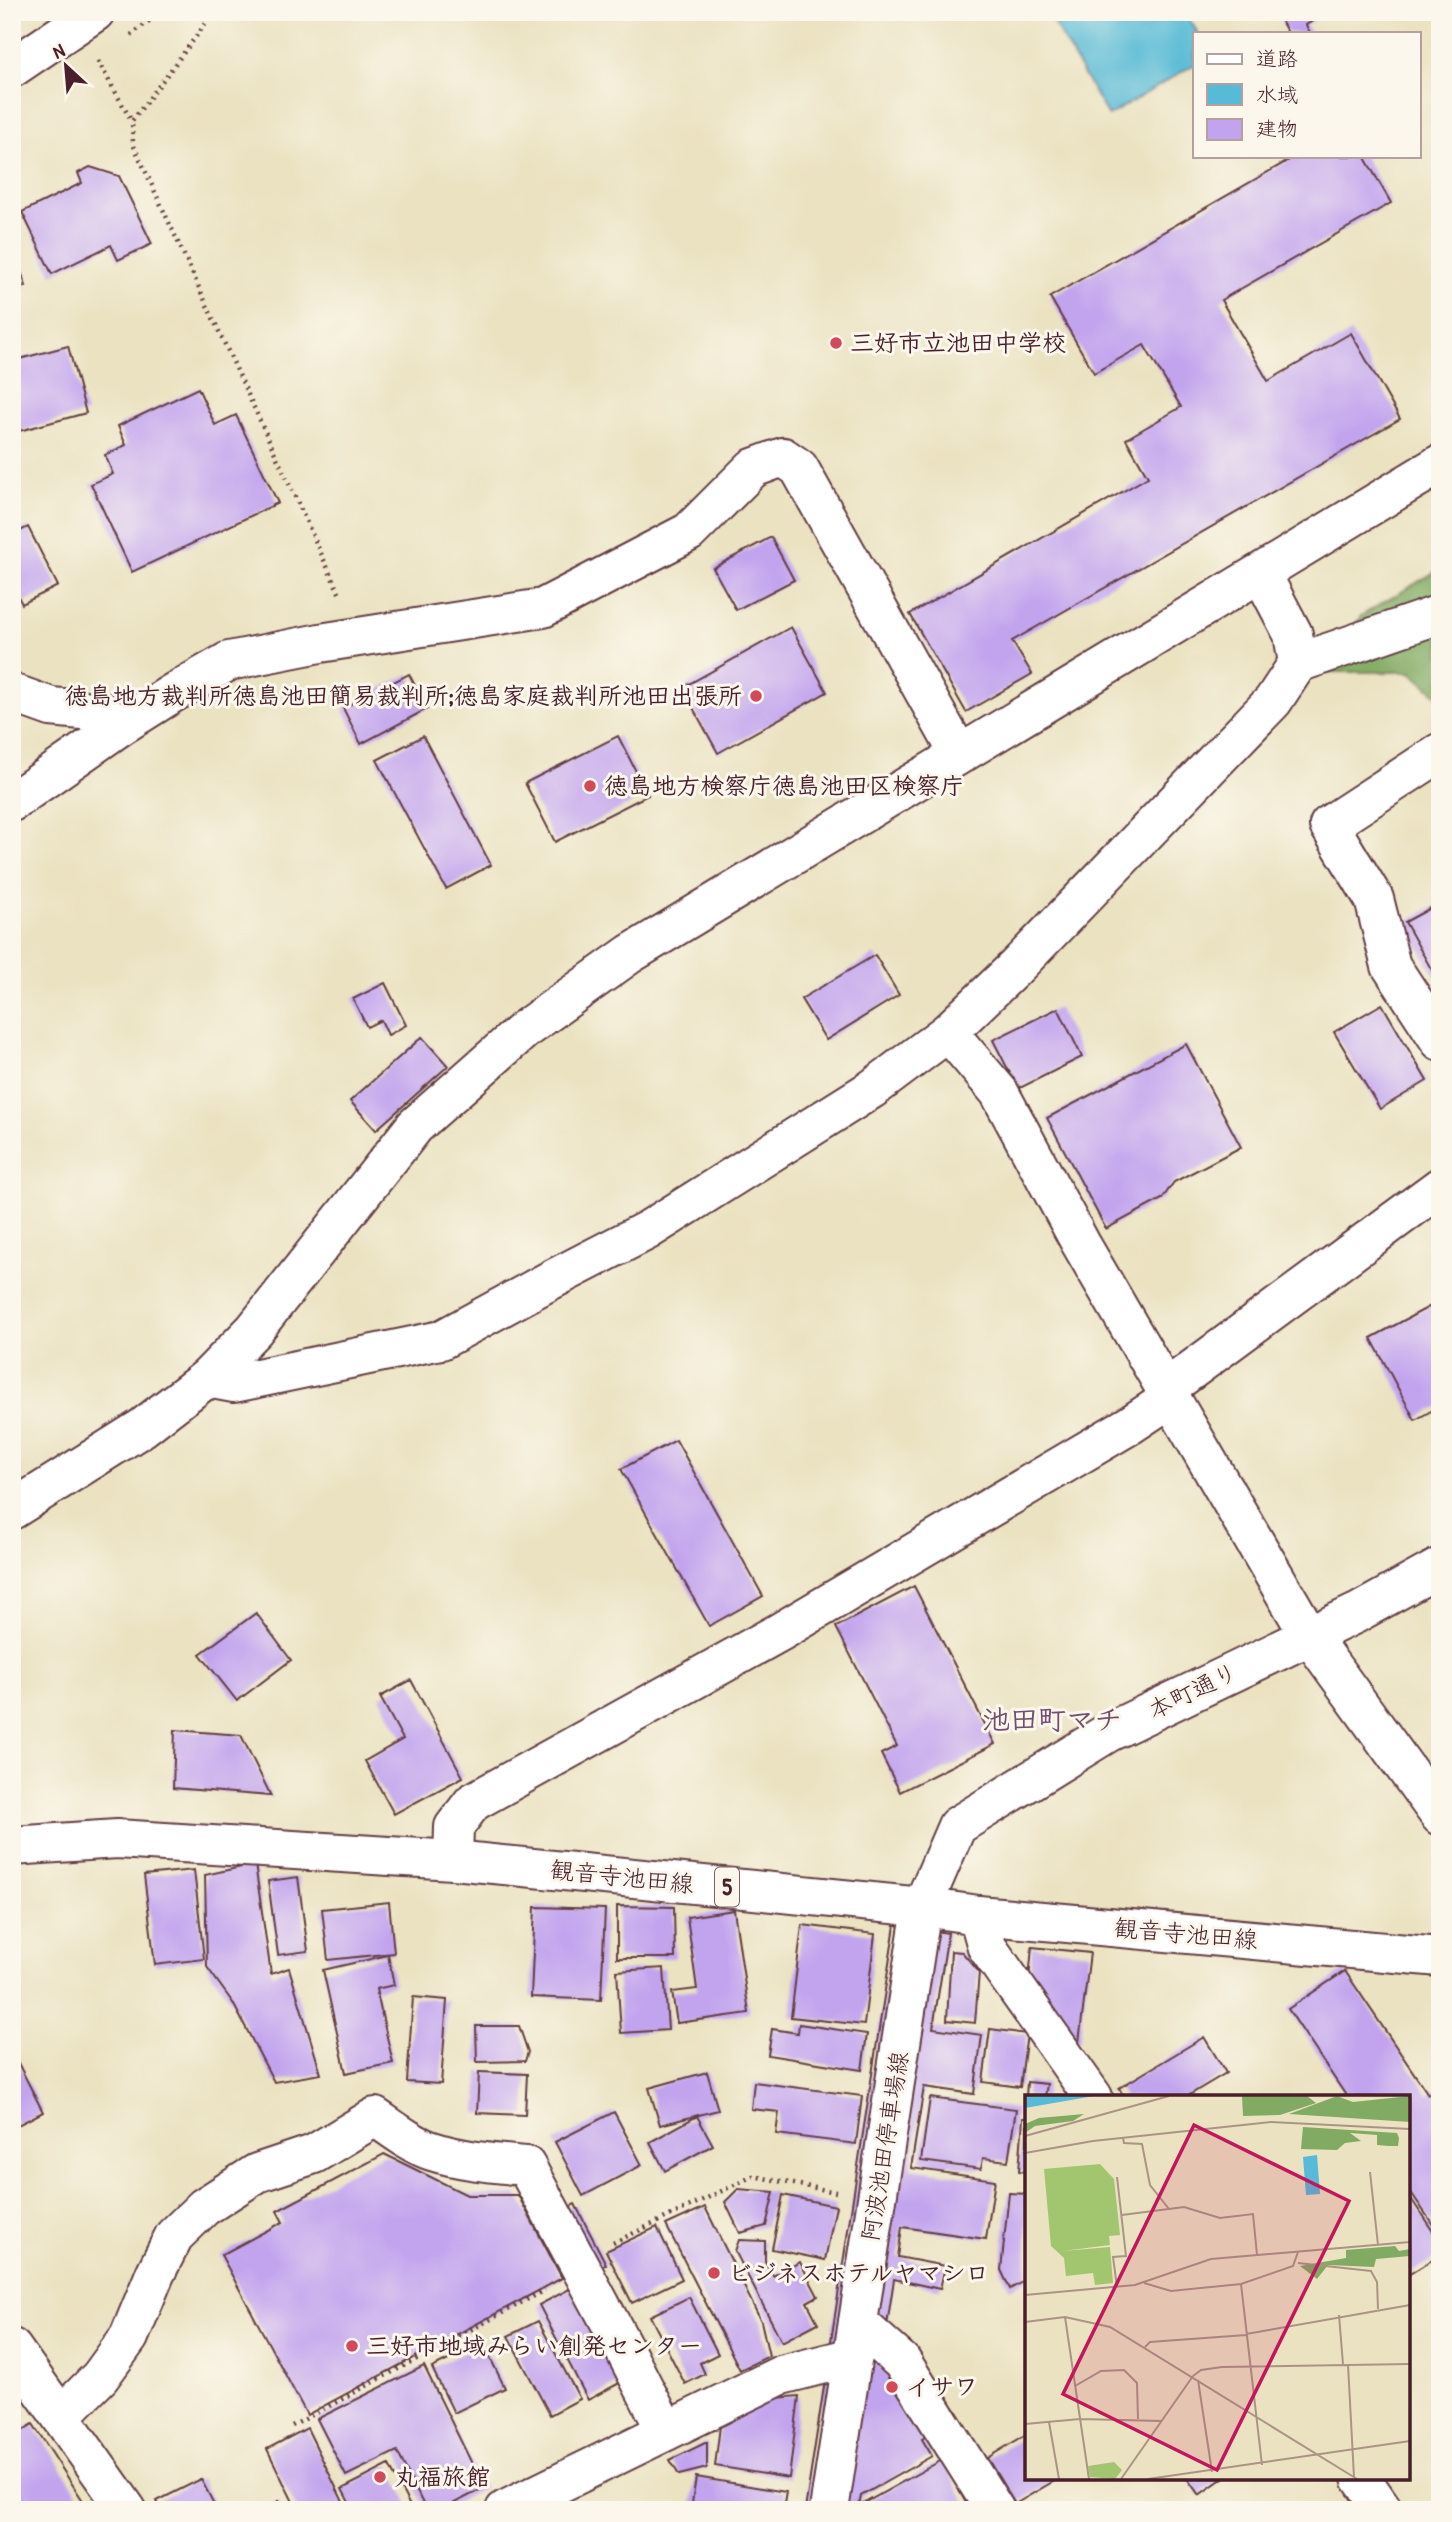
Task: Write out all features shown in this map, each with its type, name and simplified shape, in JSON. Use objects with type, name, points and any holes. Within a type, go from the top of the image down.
[{"type":"main road","points":[[12,68],[95,12]]},
{"type":"main road","points":[[12,802],[119,727],[229,662],[359,637],[543,608],[689,531],[753,468],[783,457],[799,468],[959,754]]},
{"type":"main road","points":[[13,1508],[142,1428],[207,1378],[254,1330],[415,1126],[524,1029],[630,954],[1440,464]]},
{"type":"main road","points":[[1261,573],[1293,634],[1298,663]]},
{"type":"main road","points":[[207,1378],[234,1383],[441,1340],[648,1230],[872,1089],[948,1032],[1016,967],[1273,701],[1298,663],[1440,614]]},
{"type":"main road","points":[[12,693],[51,707],[103,712],[119,727]]},
{"type":"main road","points":[[1439,752],[1329,825],[1374,899],[1391,966],[1440,1041]]},
{"type":"main road","points":[[948,1032],[999,1092],[1081,1244],[1309,1634],[1440,1816]]},
{"type":"main road","points":[[453,1860],[454,1827],[473,1802],[780,1632],[1130,1425],[1440,1187]]},
{"type":"main road","name":"本町通り","points":[[922,1907],[957,1826],[1109,1732],[1357,1613],[1440,1567]]},
{"type":"main road","name":"観音寺池田線","points":[[12,1846],[117,1839],[453,1860],[922,1907],[978,1915],[1440,1957]]},
{"type":"main road","name":"阿波池田停車場線","points":[[829,2510],[922,1907]]},
{"type":"main road","points":[[978,1915],[987,1947],[1092,2095]]},
{"type":"main road","points":[[61,2416],[100,2376],[129,2337],[174,2236],[204,2207],[257,2173],[314,2154],[375,2117],[430,2151],[465,2160],[526,2166],[666,2431]]},
{"type":"main road","points":[[505,2510],[855,2340],[902,2362],[995,2510]]},
{"type":"main road","points":[[12,2348],[127,2510]]},
{"type":"main road","points":[[1362,2480],[1383,2510]]},
{"type":"path","points":[[130,35],[161,12]]},
{"type":"path","points":[[132,121],[207,22],[201,12]]},
{"type":"path","points":[[97,59],[132,121],[133,144],[359,637]]},
{"type":"path","points":[[292,2426],[580,2265],[753,2176],[877,2200]]},
{"type":"green space","points":[[1440,569],[1440,697],[1411,672],[1324,672],[1361,616]]},
{"type":"water","points":[[1047,12],[1185,12],[1197,32],[1193,32],[1193,65],[1108,116]]},
{"type":"building","points":[[1276,12],[1329,12],[1306,25],[1310,32],[1287,32]]},
{"type":"building","points":[[1293,158],[1365,158],[1391,203],[1221,300],[1268,381],[1351,333],[1400,419],[1012,641],[1032,674],[966,712],[910,614],[1148,477],[1126,439],[1181,407],[1144,345],[1094,373],[1050,297]]},
{"type":"building","points":[[90,167],[119,176],[152,244],[118,260],[111,245],[52,274],[22,212],[82,183],[78,173]]},
{"type":"building","points":[[12,246],[26,286],[12,291]]},
{"type":"building","points":[[68,346],[86,413],[12,433],[12,361]]},
{"type":"building","points":[[198,388],[215,425],[236,415],[278,503],[132,572],[91,484],[113,474],[105,455],[126,445],[118,426]]},
{"type":"building","points":[[28,527],[58,586],[22,604],[12,585],[12,535]]},
{"type":"building","points":[[771,537],[794,580],[736,610],[713,568]]},
{"type":"building","points":[[791,627],[827,692],[718,753],[682,688]]},
{"type":"building","points":[[409,674],[427,709],[361,744],[343,708]]},
{"type":"building","points":[[423,736],[491,865],[446,889],[377,760]]},
{"type":"building","points":[[618,736],[648,795],[555,842],[525,783]]},
{"type":"building","points":[[1440,903],[1440,985],[1405,922]]},
{"type":"building","points":[[875,955],[899,995],[826,1040],[801,999]]},
{"type":"building","points":[[385,983],[406,1025],[388,1035],[381,1020],[367,1027],[353,999]]},
{"type":"building","points":[[1382,1004],[1427,1081],[1380,1109],[1334,1032]]},
{"type":"building","points":[[1058,1008],[1082,1057],[1018,1089],[993,1040]]},
{"type":"building","points":[[422,1037],[448,1066],[376,1130],[350,1101]]},
{"type":"building","points":[[1186,1044],[1241,1147],[1174,1182],[1162,1199],[1106,1229],[1047,1118]]},
{"type":"building","points":[[1440,1301],[1440,1406],[1415,1420],[1371,1338]]},
{"type":"building","points":[[676,1440],[763,1596],[709,1626],[621,1469]]},
{"type":"building","points":[[914,1586],[995,1744],[900,1792],[881,1754],[897,1746],[836,1627]]},
{"type":"building","points":[[256,1613],[291,1660],[237,1701],[200,1654]]},
{"type":"building","points":[[411,1680],[463,1777],[394,1814],[365,1761],[403,1739],[380,1697]]},
{"type":"building","points":[[175,1730],[241,1735],[271,1796],[173,1788]]},
{"type":"building","points":[[255,1864],[271,1974],[289,1968],[321,2074],[274,2082],[233,2003],[207,1967],[205,1875]]},
{"type":"building","points":[[194,1870],[204,1959],[155,1965],[144,1875]]},
{"type":"building","points":[[298,1877],[308,1951],[278,1955],[268,1881]]},
{"type":"building","points":[[389,1902],[394,1953],[328,1960],[322,1909]]},
{"type":"building","points":[[617,1906],[674,1907],[675,1958],[617,1958]]},
{"type":"building","points":[[535,1907],[605,1909],[601,2000],[531,1997]]},
{"type":"building","points":[[734,1910],[749,2013],[677,2023],[672,1992],[697,1989],[687,1917]]},
{"type":"building","points":[[802,1925],[875,1934],[864,2025],[791,2017]]},
{"type":"building","points":[[895,1925],[948,1933],[933,2028],[982,2035],[974,2094],[924,2087],[911,2168],[995,2180],[986,2239],[902,2227],[898,2257],[945,2266],[940,2289],[894,2279],[881,2365],[935,2431],[922,2439],[932,2456],[861,2496],[859,2506],[942,2460],[970,2510],[805,2510]]},
{"type":"building","points":[[1032,1947],[1090,1953],[1079,2042],[1067,2040],[1029,1979]]},
{"type":"building","points":[[951,1951],[962,1952],[979,1972],[975,2023],[947,2020]]},
{"type":"building","points":[[388,1955],[394,1985],[376,1989],[393,2063],[346,2073],[323,1970]]},
{"type":"building","points":[[664,1968],[668,2030],[621,2033],[617,1971]]},
{"type":"building","points":[[1345,1971],[1428,2094],[1440,2086],[1440,2235],[1410,2191],[1410,2095],[1346,2095],[1288,2009]]},
{"type":"building","points":[[413,1997],[447,2000],[441,2084],[407,2082]]},
{"type":"building","points":[[799,2024],[867,2034],[862,2070],[768,2055],[772,2029],[798,2033]]},
{"type":"building","points":[[476,2026],[519,2026],[528,2052],[525,2061],[477,2062]]},
{"type":"building","points":[[990,2029],[1027,2034],[1020,2087],[983,2082]]},
{"type":"building","points":[[1204,2037],[1226,2073],[1189,2095],[1123,2095],[1119,2088]]},
{"type":"building","points":[[16,2059],[43,2112],[18,2125],[12,2113],[12,2061]]},
{"type":"building","points":[[479,2072],[527,2074],[525,2115],[477,2113]]},
{"type":"building","points":[[707,2072],[718,2110],[660,2125],[649,2088]]},
{"type":"building","points":[[754,2082],[862,2096],[856,2144],[776,2134],[779,2112],[751,2109]]},
{"type":"building","points":[[1027,2082],[1047,2084],[1045,2095],[1026,2095]]},
{"type":"building","points":[[930,2098],[1016,2109],[1008,2161],[983,2158],[981,2169],[921,2161]]},
{"type":"building","points":[[614,2112],[642,2165],[583,2196],[555,2142]]},
{"type":"building","points":[[697,2116],[713,2145],[665,2171],[650,2142]]},
{"type":"building","points":[[1023,2118],[1025,2118],[1025,2172],[1019,2171]]},
{"type":"building","name":"三好市地域みらい創発センター","points":[[384,2154],[467,2195],[518,2195],[562,2278],[307,2415],[221,2255],[283,2222],[277,2211]]},
{"type":"building","points":[[738,2189],[774,2192],[766,2226],[740,2233],[725,2202]]},
{"type":"building","points":[[1009,2193],[1025,2194],[1025,2280],[1010,2289],[1001,2270]]},
{"type":"building","points":[[783,2195],[836,2206],[825,2260],[772,2249]]},
{"type":"building","points":[[1410,2197],[1440,2242],[1440,2255],[1410,2274]]},
{"type":"building","points":[[575,2204],[606,2264],[573,2280],[543,2221]]},
{"type":"building","name":"ビジネスホテルヤマシロ","points":[[705,2207],[761,2321],[769,2356],[740,2370],[666,2225]]},
{"type":"building","points":[[657,2227],[682,2279],[632,2303],[606,2251]]},
{"type":"building","points":[[739,2240],[765,2241],[765,2261],[773,2276],[800,2262],[818,2296],[807,2302],[818,2323],[782,2342],[735,2251]]},
{"type":"building","points":[[577,2285],[627,2379],[588,2400],[539,2305]]},
{"type":"building","points":[[689,2297],[718,2354],[700,2363],[705,2374],[685,2384],[650,2316]]},
{"type":"building","points":[[538,2321],[580,2399],[550,2415],[508,2336]]},
{"type":"building","points":[[483,2343],[505,2388],[454,2413],[432,2368]]},
{"type":"building","points":[[424,2366],[484,2488],[441,2510],[426,2510],[397,2451],[346,2476],[317,2419]]},
{"type":"building","points":[[799,2396],[789,2478],[715,2466],[720,2426],[763,2399]]},
{"type":"building","points":[[33,2424],[89,2510],[24,2510],[12,2492],[12,2437]]},
{"type":"building","points":[[307,2428],[347,2510],[297,2510],[267,2449]]},
{"type":"building","points":[[1025,2435],[1025,2480],[1056,2480],[1015,2504],[987,2458]]},
{"type":"building","points":[[707,2442],[707,2468],[679,2475],[670,2460]]},
{"type":"building","name":"丸福旅館","points":[[389,2465],[412,2510],[353,2510],[342,2489]]},
{"type":"building","points":[[696,2477],[786,2492],[783,2510],[691,2510]]},
{"type":"building","points":[[201,2479],[217,2510],[161,2510],[157,2501]]},
{"type":"building","points":[[1188,2480],[1220,2480],[1199,2495]]},
{"type":"building","points":[[279,2501],[283,2510],[263,2510]]},
{"type":"place","name":"三好市立池田中学校","points":[[836,343]]},
{"type":"place","name":"徳島地方裁判所徳島池田簡易裁判所;徳島家庭裁判所池田出張所","points":[[756,696]]},
{"type":"place","name":"徳島地方検察庁徳島池田区検察庁","points":[[590,786]]},
{"type":"place","name":"ビジネスホテルヤマシロ","points":[[714,2273]]},
{"type":"place","name":"三好市地域みらい創発センター","points":[[352,2346]]},
{"type":"place","name":"イサワ","points":[[892,2387]]},
{"type":"place","name":"丸福旅館","points":[[380,2477]]},
{"type":"district","name":"池田町マチ","points":[[1052,1719]]}]
